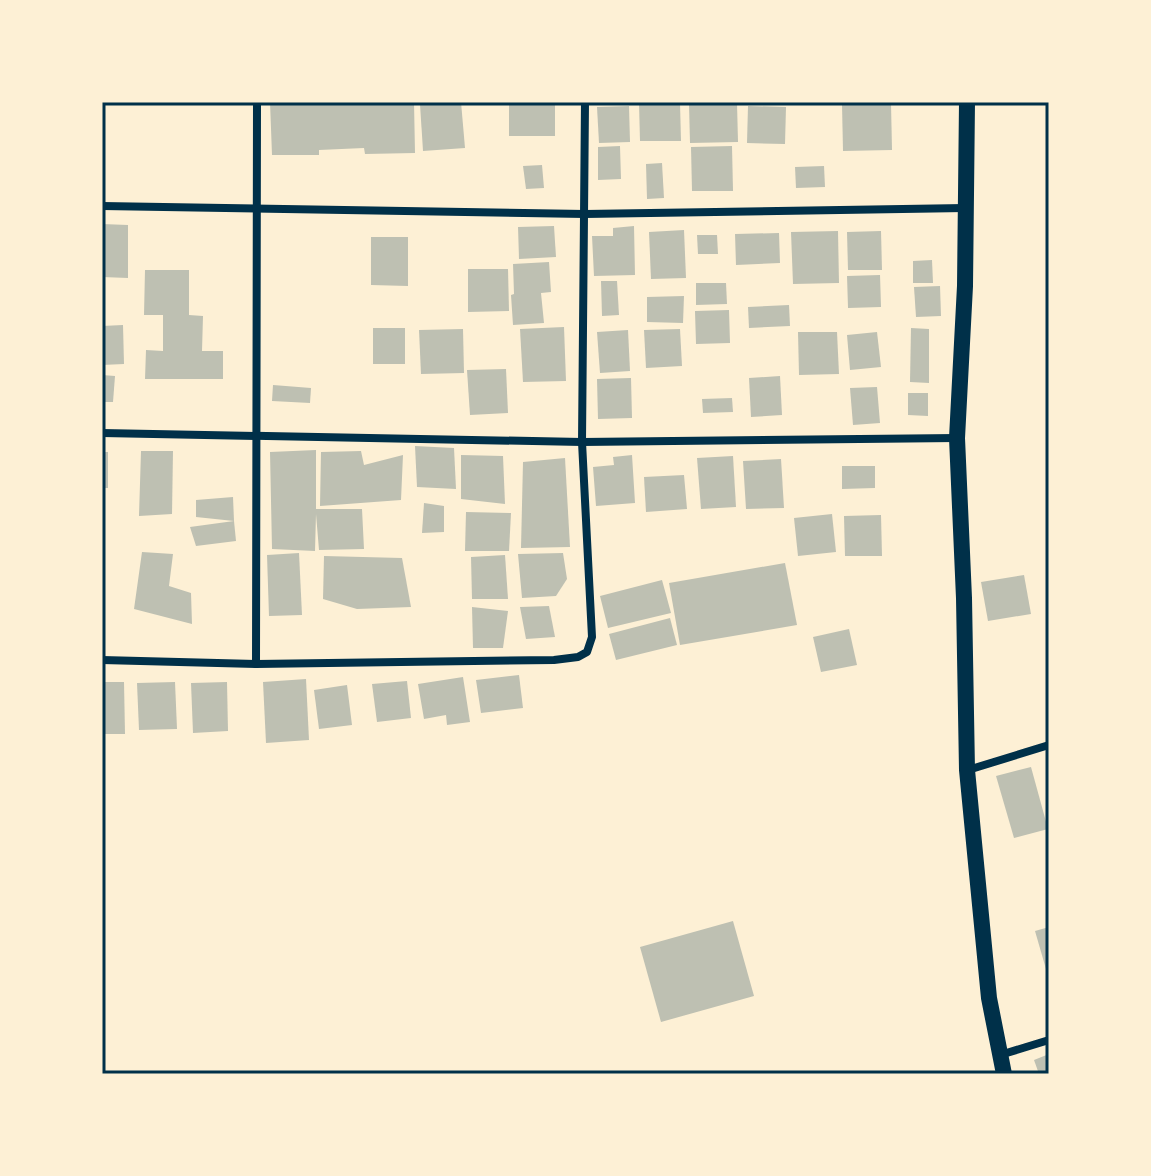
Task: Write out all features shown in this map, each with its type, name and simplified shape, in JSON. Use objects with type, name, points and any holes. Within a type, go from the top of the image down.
[{"type":"main road","points":[[967,102],[965,286],[957,438],[967,770],[989,998],[1004,1074]]},
{"type":"street","points":[[256,664],[257,102]]},
{"type":"street","points":[[102,660],[256,664],[554,660],[578,657],[587,652],[592,637],[582,442],[585,102]]},
{"type":"street","points":[[102,206],[585,214],[965,208]]},
{"type":"street","points":[[102,433],[582,442],[957,438]]},
{"type":"street","points":[[967,770],[1049,745]]},
{"type":"street","points":[[999,1055],[1049,1040]]},
{"type":"building","points":[[270,102],[414,102],[415,153],[365,154],[364,148],[319,150],[319,155],[272,155]]},
{"type":"building","points":[[461,102],[465,148],[423,151],[420,104]]},
{"type":"building","points":[[639,103],[680,103],[681,141],[640,141]]},
{"type":"building","points":[[737,103],[738,142],[690,143],[689,104]]},
{"type":"building","points":[[891,103],[892,150],[843,151],[842,104]]},
{"type":"building","points":[[509,104],[555,104],[555,136],[509,136]]},
{"type":"building","points":[[629,106],[630,142],[599,143],[597,107]]},
{"type":"building","points":[[748,106],[786,107],[785,144],[747,143]]},
{"type":"building","points":[[620,146],[621,179],[598,180],[598,147]]},
{"type":"building","points":[[732,146],[733,191],[692,191],[691,147]]},
{"type":"building","points":[[662,163],[664,198],[647,199],[646,164]]},
{"type":"building","points":[[542,165],[544,188],[526,189],[523,166]]},
{"type":"building","points":[[824,166],[825,187],[796,188],[795,167]]},
{"type":"building","points":[[102,224],[128,225],[128,278],[102,277]]},
{"type":"building","points":[[554,226],[556,257],[519,259],[518,227]]},
{"type":"building","points":[[634,226],[635,275],[594,276],[592,236],[613,236],[613,228]]},
{"type":"building","points":[[684,230],[686,278],[651,279],[649,232]]},
{"type":"building","points":[[838,231],[839,283],[793,284],[791,232]]},
{"type":"building","points":[[881,231],[882,270],[848,270],[847,232]]},
{"type":"building","points":[[779,233],[780,263],[736,265],[735,234]]},
{"type":"building","points":[[697,235],[717,235],[718,254],[698,254]]},
{"type":"building","points":[[371,237],[408,237],[408,286],[371,285]]},
{"type":"building","points":[[932,260],[933,283],[913,283],[913,261]]},
{"type":"building","points":[[549,262],[551,292],[541,293],[544,323],[513,325],[513,264]]},
{"type":"building","points":[[468,269],[508,269],[509,311],[468,312]]},
{"type":"building","points":[[145,270],[189,270],[189,315],[203,316],[202,351],[223,351],[223,379],[145,379],[146,350],[163,351],[163,315],[144,315]]},
{"type":"building","points":[[880,275],[881,307],[848,308],[847,276]]},
{"type":"building","points":[[601,281],[617,281],[619,315],[602,316]]},
{"type":"building","points":[[696,283],[726,283],[727,304],[696,305]]},
{"type":"building","points":[[940,286],[941,316],[916,317],[914,287]]},
{"type":"building","points":[[684,296],[683,323],[647,322],[647,297]]},
{"type":"building","points":[[789,305],[790,326],[749,328],[748,307]]},
{"type":"building","points":[[729,310],[730,343],[696,344],[695,311]]},
{"type":"building","points":[[123,325],[124,364],[102,365],[102,326]]},
{"type":"building","points":[[564,327],[566,381],[523,382],[520,329]]},
{"type":"building","points":[[373,328],[405,328],[405,364],[373,364]]},
{"type":"building","points":[[911,328],[929,329],[929,383],[910,382]]},
{"type":"building","points":[[463,329],[464,373],[421,374],[419,330]]},
{"type":"building","points":[[680,329],[682,366],[646,368],[644,330]]},
{"type":"building","points":[[628,330],[630,371],[600,373],[597,332]]},
{"type":"building","points":[[798,332],[837,332],[839,374],[799,375]]},
{"type":"building","points":[[877,332],[881,367],[850,370],[847,335]]},
{"type":"building","points":[[506,369],[508,413],[470,415],[467,370]]},
{"type":"building","points":[[102,375],[115,376],[113,402],[102,402]]},
{"type":"building","points":[[780,376],[782,415],[751,417],[749,378]]},
{"type":"building","points":[[631,378],[632,418],[598,419],[597,379]]},
{"type":"building","points":[[273,385],[311,388],[310,403],[272,401]]},
{"type":"building","points":[[877,387],[880,423],[853,425],[850,388]]},
{"type":"building","points":[[908,393],[928,393],[928,416],[908,415]]},
{"type":"building","points":[[732,398],[733,412],[703,413],[702,399]]},
{"type":"building","points":[[415,446],[454,448],[456,489],[417,487]]},
{"type":"building","points":[[316,450],[316,509],[362,509],[364,549],[319,550],[316,514],[315,551],[272,549],[270,452]]},
{"type":"building","points":[[141,451],[173,451],[172,514],[139,516]]},
{"type":"building","points":[[361,451],[364,465],[403,455],[401,500],[320,506],[321,452]]},
{"type":"building","points":[[102,452],[108,452],[108,488],[102,488]]},
{"type":"building","points":[[461,455],[503,456],[505,504],[461,499]]},
{"type":"building","points":[[632,455],[635,503],[596,506],[593,467],[614,465],[613,457]]},
{"type":"building","points":[[733,456],[736,507],[701,509],[697,458]]},
{"type":"building","points":[[565,458],[570,547],[521,548],[523,462]]},
{"type":"building","points":[[781,459],[784,508],[746,509],[743,461]]},
{"type":"building","points":[[842,466],[875,466],[875,488],[842,489]]},
{"type":"building","points":[[684,475],[687,509],[646,512],[644,477]]},
{"type":"building","points":[[233,497],[234,521],[196,517],[196,500]]},
{"type":"building","points":[[424,503],[444,506],[444,532],[422,533]]},
{"type":"building","points":[[466,512],[511,513],[509,551],[465,551]]},
{"type":"building","points":[[832,514],[836,552],[798,556],[794,518]]},
{"type":"building","points":[[881,515],[882,556],[845,556],[844,516]]},
{"type":"building","points":[[234,521],[236,541],[196,546],[190,527]]},
{"type":"building","points":[[142,552],[173,554],[169,586],[191,593],[192,624],[134,609]]},
{"type":"building","points":[[299,553],[302,615],[269,616],[267,555]]},
{"type":"building","points":[[563,553],[567,579],[556,596],[522,598],[518,554]]},
{"type":"building","points":[[505,555],[508,599],[472,599],[471,557]]},
{"type":"building","points":[[324,556],[402,558],[411,607],[357,609],[323,599]]},
{"type":"building","points":[[785,563],[797,625],[680,645],[669,583]]},
{"type":"building","points":[[1024,575],[1031,614],[988,621],[981,582]]},
{"type":"building","points":[[662,580],[671,613],[608,628],[600,596]]},
{"type":"building","points":[[549,606],[555,637],[526,639],[520,607]]},
{"type":"building","points":[[472,607],[508,611],[503,648],[473,648]]},
{"type":"building","points":[[670,618],[677,645],[616,660],[609,634]]},
{"type":"building","points":[[849,629],[857,665],[821,672],[813,637]]},
{"type":"building","points":[[519,675],[523,708],[481,713],[476,680]]},
{"type":"building","points":[[463,677],[470,722],[447,725],[446,715],[424,719],[418,684]]},
{"type":"building","points":[[306,679],[309,740],[266,743],[263,682]]},
{"type":"building","points":[[407,681],[411,718],[377,722],[372,684]]},
{"type":"building","points":[[102,682],[124,682],[125,734],[102,734]]},
{"type":"building","points":[[175,682],[177,729],[139,730],[137,683]]},
{"type":"building","points":[[227,682],[228,731],[193,733],[191,683]]},
{"type":"building","points":[[347,685],[352,725],[319,729],[314,690]]},
{"type":"building","points":[[1031,767],[1048,829],[1014,838],[996,776]]},
{"type":"building","points":[[733,921],[754,996],[661,1022],[640,947]]},
{"type":"building","points":[[1049,927],[1049,976],[1048,976],[1035,931]]},
{"type":"building","points":[[1049,1054],[1049,1074],[1039,1074],[1034,1060]]}]
